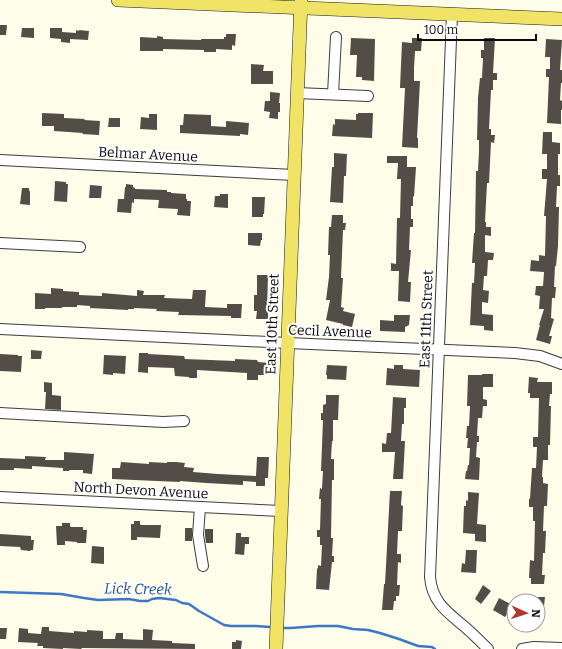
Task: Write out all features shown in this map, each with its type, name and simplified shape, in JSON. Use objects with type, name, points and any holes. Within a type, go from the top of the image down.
[{"type":"main road","points":[[118,0],[301,4],[452,14],[562,19]]},
{"type":"main road","name":"East 10th Street","points":[[276,649],[301,4]]},
{"type":"street","name":"East 11th Street","points":[[452,14],[430,577],[432,588],[442,608],[488,649]]},
{"type":"street","points":[[333,94],[336,37]]},
{"type":"street","points":[[297,92],[368,96]]},
{"type":"street","name":"Belmar Avenue","points":[[0,160],[294,175]]},
{"type":"street","points":[[0,243],[80,247]]},
{"type":"street","name":"Cecil Avenue","points":[[0,329],[526,354],[547,358],[562,364]]},
{"type":"street","points":[[0,413],[163,422],[184,421]]},
{"type":"street","name":"North Devon Avenue","points":[[0,497],[281,511]]},
{"type":"street","points":[[200,507],[198,535],[203,566]]},
{"type":"street","points":[[522,649],[534,647],[562,648]]},
{"type":"building","points":[[0,25],[7,25],[6,35],[0,35]]},
{"type":"building","points":[[22,28],[34,28],[34,38],[21,37]]},
{"type":"building","points":[[50,28],[62,28],[62,32],[76,33],[76,30],[89,31],[88,40],[70,39],[70,43],[61,42],[61,39],[50,38]]},
{"type":"building","points":[[226,34],[236,34],[235,46],[232,45],[232,50],[216,49],[216,52],[204,52],[204,50],[163,49],[163,51],[140,51],[140,37],[157,38],[157,36],[163,37],[163,39],[201,40],[224,39]]},
{"type":"building","points":[[351,38],[375,39],[374,81],[362,80],[362,77],[356,77],[357,55],[350,55]]},
{"type":"building","points":[[412,38],[422,38],[421,51],[415,51],[414,68],[414,81],[420,81],[417,138],[418,148],[402,147],[405,88],[400,88],[402,42],[412,43]]},
{"type":"building","points":[[484,38],[495,38],[493,73],[497,73],[497,80],[493,80],[493,90],[491,90],[489,129],[491,129],[491,135],[495,135],[494,143],[491,142],[485,222],[486,227],[491,227],[491,236],[485,235],[485,252],[494,253],[493,260],[488,260],[487,276],[484,276],[483,290],[489,291],[488,303],[482,302],[482,314],[493,315],[493,331],[484,330],[484,326],[470,325],[472,283],[474,283],[475,263],[472,263],[475,233],[476,171],[478,171],[479,151],[479,140],[477,140],[478,98],[480,78],[482,78],[483,58],[481,58],[481,50],[484,50]]},
{"type":"building","points":[[546,39],[562,40],[560,70],[562,70],[560,100],[562,101],[561,124],[547,123],[549,77],[546,77],[546,69],[550,69],[550,57],[545,57]]},
{"type":"building","points":[[251,64],[264,65],[263,71],[273,71],[273,84],[251,84]]},
{"type":"building","points":[[270,92],[280,93],[280,112],[278,112],[278,119],[269,118],[270,112],[264,111],[265,101],[270,101]]},
{"type":"building","points":[[42,113],[64,114],[64,118],[100,121],[99,135],[54,131],[54,126],[42,126]]},
{"type":"building","points":[[373,113],[372,138],[332,136],[335,119],[356,120],[356,114]]},
{"type":"building","points":[[149,114],[157,114],[157,130],[140,129],[141,117],[149,118]]},
{"type":"building","points":[[184,114],[211,115],[211,126],[226,127],[226,121],[249,123],[248,135],[240,134],[240,136],[180,133],[180,125],[183,125]]},
{"type":"building","points":[[109,118],[120,118],[120,127],[108,127]]},
{"type":"building","points":[[543,132],[552,132],[552,142],[560,143],[560,154],[558,154],[558,175],[560,175],[560,186],[557,186],[556,207],[559,207],[558,246],[554,287],[556,287],[555,298],[552,298],[551,318],[554,319],[549,336],[552,336],[550,344],[536,340],[544,309],[539,309],[540,296],[535,295],[536,286],[543,286],[544,272],[530,271],[531,260],[539,261],[539,255],[545,256],[546,216],[544,216],[547,179],[542,179],[542,169],[547,169],[547,154],[542,154]]},
{"type":"building","points":[[334,153],[347,154],[346,176],[344,176],[343,203],[330,202]]},
{"type":"building","points":[[387,156],[407,156],[407,167],[416,167],[413,206],[411,206],[411,219],[413,219],[413,227],[410,227],[409,250],[411,250],[408,282],[411,282],[410,302],[398,301],[399,271],[391,271],[391,263],[396,264],[397,218],[400,218],[401,179],[397,179],[398,163],[387,163]]},
{"type":"building","points":[[55,181],[66,182],[66,184],[68,184],[67,202],[54,201]]},
{"type":"building","points":[[126,184],[133,185],[135,189],[167,190],[167,192],[171,193],[186,194],[187,201],[191,201],[190,216],[177,215],[178,209],[158,208],[159,200],[134,199],[134,203],[132,202],[131,213],[117,212],[118,199],[124,199]]},
{"type":"building","points":[[90,185],[102,186],[101,198],[89,198]]},
{"type":"building","points":[[22,188],[29,188],[30,205],[20,204]]},
{"type":"building","points":[[220,194],[228,194],[228,208],[214,207],[215,196],[220,196]]},
{"type":"building","points":[[252,197],[265,197],[263,217],[252,217]]},
{"type":"building","points":[[332,215],[343,215],[343,223],[346,223],[345,230],[343,230],[341,278],[343,278],[341,307],[344,308],[343,311],[355,314],[352,327],[326,320],[330,300],[326,300],[330,255],[328,255],[329,227],[331,227]]},
{"type":"building","points":[[248,233],[262,233],[260,246],[248,245]]},
{"type":"building","points":[[257,275],[268,275],[268,319],[256,319],[257,311],[254,311],[254,295],[257,295]]},
{"type":"building","points":[[51,288],[63,289],[63,291],[79,292],[79,295],[102,296],[102,293],[137,296],[137,290],[144,291],[143,295],[165,295],[164,298],[192,299],[193,290],[206,290],[205,307],[227,308],[227,304],[242,304],[241,318],[231,318],[231,316],[178,315],[179,312],[156,311],[157,309],[134,308],[128,310],[90,308],[90,306],[77,305],[77,307],[35,309],[35,293],[51,294]]},
{"type":"building","points":[[394,315],[410,315],[409,325],[405,327],[405,332],[380,331],[380,320],[394,321]]},
{"type":"building","points":[[31,350],[42,351],[41,359],[31,359]]},
{"type":"building","points":[[139,353],[184,356],[185,359],[235,361],[235,359],[257,360],[258,362],[269,363],[269,375],[258,375],[258,380],[247,380],[247,373],[197,370],[197,378],[189,378],[175,376],[174,368],[148,367],[148,373],[138,372]]},
{"type":"building","points":[[0,354],[22,356],[21,372],[0,371]]},
{"type":"building","points":[[104,355],[126,356],[125,374],[103,374]]},
{"type":"building","points":[[327,365],[347,366],[346,380],[327,379]]},
{"type":"building","points":[[394,365],[403,365],[403,369],[420,370],[419,387],[386,385],[387,368],[394,369]]},
{"type":"building","points":[[493,374],[493,387],[483,387],[483,399],[487,400],[487,406],[483,406],[482,418],[478,418],[477,436],[479,436],[479,442],[477,442],[476,457],[480,458],[479,480],[465,479],[466,471],[469,465],[470,448],[467,448],[468,438],[466,438],[467,426],[469,426],[470,406],[467,406],[468,375]]},
{"type":"building","points":[[529,377],[538,378],[537,382],[552,382],[552,394],[550,394],[549,406],[551,406],[550,445],[548,445],[548,460],[543,460],[542,477],[543,483],[548,484],[547,506],[544,506],[543,531],[546,531],[542,575],[545,575],[544,584],[531,584],[531,578],[529,578],[530,560],[534,561],[535,521],[533,521],[533,507],[529,507],[529,499],[532,468],[536,468],[537,447],[533,447],[533,437],[538,437],[539,398],[530,398],[530,393],[528,393]]},
{"type":"building","points":[[44,382],[52,383],[52,395],[61,396],[61,410],[45,409],[46,392],[44,392]]},
{"type":"building","points":[[326,395],[339,395],[338,420],[333,420],[331,459],[334,459],[334,480],[332,480],[331,538],[333,538],[332,556],[334,556],[334,562],[332,562],[329,590],[316,589],[317,568],[318,569],[318,565],[321,566],[322,545],[320,545],[320,537],[317,537],[317,530],[320,530],[321,499],[319,499],[320,488],[322,489],[323,471],[321,471],[323,420],[321,420],[321,413],[323,413],[323,405],[326,404]]},
{"type":"building","points":[[393,397],[406,398],[401,441],[405,441],[403,479],[393,479],[395,452],[382,452],[382,443],[386,444],[387,433],[391,433]]},
{"type":"building","points":[[64,452],[94,454],[92,474],[83,473],[83,470],[63,471],[63,468],[32,466],[32,469],[14,468],[14,470],[0,470],[0,458],[25,459],[25,456],[46,457],[45,460],[64,460]]},
{"type":"building","points":[[257,457],[269,457],[268,478],[265,478],[265,486],[256,486],[256,482],[243,481],[243,485],[112,479],[112,468],[120,468],[121,462],[149,464],[149,462],[176,462],[185,463],[184,467],[194,468],[193,472],[256,476]]},
{"type":"building","points":[[390,491],[402,491],[402,531],[398,531],[397,554],[401,554],[401,563],[398,562],[397,585],[400,585],[399,596],[396,596],[393,610],[382,610],[385,584]]},
{"type":"building","points":[[468,492],[479,493],[477,524],[486,525],[486,542],[475,541],[475,534],[463,533],[464,506],[466,506],[466,500],[468,501]]},
{"type":"building","points":[[134,521],[140,521],[141,525],[161,525],[160,538],[137,537],[137,540],[131,540],[131,524],[134,524]]},
{"type":"building","points":[[62,523],[70,523],[71,527],[83,527],[83,530],[87,530],[86,543],[65,541],[65,545],[57,545],[56,526],[62,526]]},
{"type":"building","points":[[185,528],[192,528],[192,541],[185,541]]},
{"type":"building","points":[[205,529],[213,529],[213,543],[206,543]]},
{"type":"building","points":[[236,533],[241,533],[241,537],[249,537],[249,544],[245,544],[244,555],[235,554]]},
{"type":"building","points":[[0,534],[31,536],[31,540],[34,540],[33,550],[21,550],[20,547],[0,546]]},
{"type":"building","points":[[92,546],[104,547],[104,564],[91,563]]},
{"type":"building","points":[[466,550],[477,550],[476,573],[461,572],[462,563],[465,564]]},
{"type":"building","points":[[483,585],[491,591],[481,604],[475,599]]},
{"type":"building","points":[[499,598],[506,602],[505,617],[493,610]]},
{"type":"building","points":[[42,627],[49,627],[49,631],[74,633],[74,631],[87,632],[87,630],[103,631],[103,639],[115,639],[116,633],[123,633],[123,639],[143,640],[143,629],[153,630],[152,640],[195,644],[195,649],[63,649],[43,648],[43,646],[37,646],[38,643],[18,642],[19,628],[28,629],[28,633],[41,634]]},
{"type":"building","points":[[0,628],[7,628],[6,639],[0,639]]},
{"type":"building","points":[[236,640],[242,641],[241,649],[232,649],[232,642],[236,642]]},
{"type":"waterway","name":"Lick Creek","points":[[0,592],[61,594],[98,600],[129,599],[148,601],[159,598],[176,600],[189,604],[224,625],[270,627]]},
{"type":"waterway","name":"Lick Creek","points":[[282,628],[338,626],[368,630],[418,646],[432,647],[435,649]]}]
